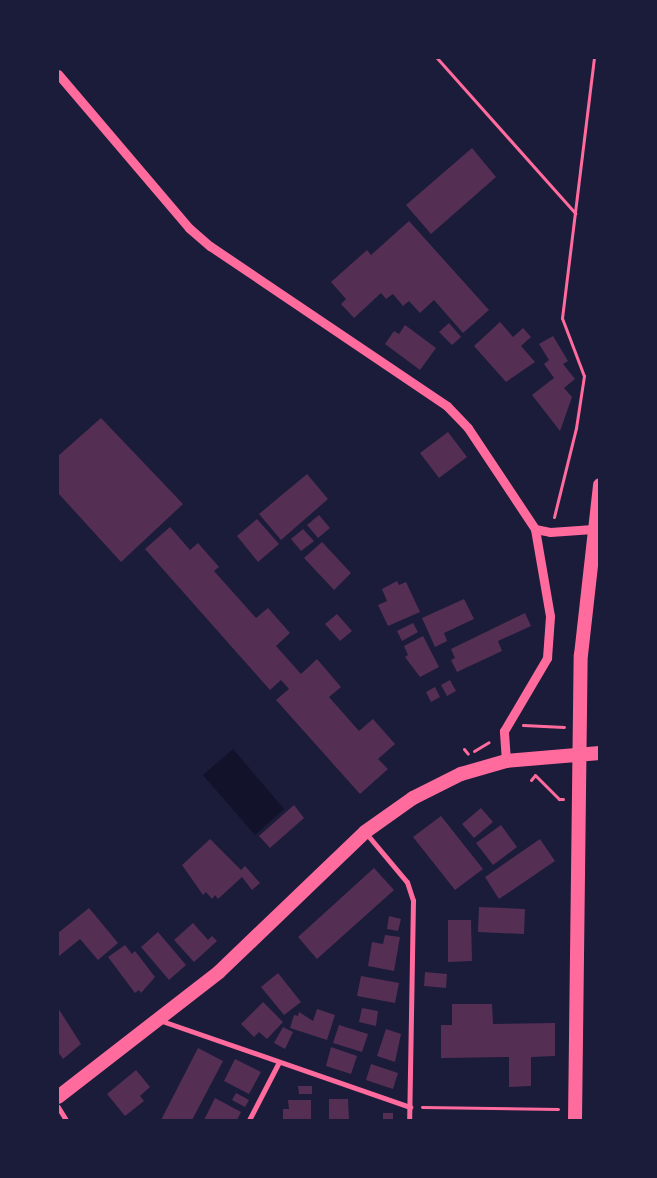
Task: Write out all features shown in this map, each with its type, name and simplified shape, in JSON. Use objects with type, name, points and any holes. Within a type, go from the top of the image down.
[{"type":"highway","points":[[575,1120],[581,655],[593,529],[600,485]]},
{"type":"highway","points":[[58,1096],[219,972],[364,832],[413,798],[453,778],[506,761],[580,753],[600,753]]},
{"type":"street","points":[[58,74],[190,228],[210,246],[448,406],[468,428],[535,529],[550,616],[547,658],[504,731],[506,761]]},
{"type":"street","points":[[535,529],[550,532],[593,529]]},
{"type":"street","points":[[364,832],[407,882],[413,900],[410,1120]]},
{"type":"street","points":[[156,1020],[410,1107]]},
{"type":"street","points":[[249,1120],[279,1062]]},
{"type":"street","points":[[58,1108],[66,1120]]},
{"type":"path","points":[[437,58],[575,214]]},
{"type":"path","points":[[550,532],[569,457],[584,376],[562,318],[594,58]]},
{"type":"path","points":[[516,725],[571,727]]},
{"type":"path","points":[[464,749],[467,754],[488,744],[489,737]]},
{"type":"path","points":[[410,1107],[561,1109]]},
{"type":"shaded area","points":[[233,749],[284,809],[255,835],[203,775]]},
{"type":"building","points":[[472,148],[496,177],[431,234],[406,205]]},
{"type":"building","points":[[409,221],[489,310],[463,333],[434,300],[420,313],[409,301],[403,306],[393,294],[386,299],[381,293],[354,318],[341,304],[346,299],[331,282],[367,250],[371,255]]},
{"type":"building","points":[[500,322],[513,337],[523,328],[531,337],[521,346],[535,362],[506,382],[474,346]]},
{"type":"building","points":[[449,323],[461,337],[452,345],[439,332]]},
{"type":"building","points":[[405,325],[436,348],[420,370],[385,344],[394,331],[399,334]]},
{"type":"building","points":[[553,336],[568,361],[563,364],[575,379],[564,388],[572,397],[560,431],[532,395],[554,378],[544,364],[549,360],[539,344]]},
{"type":"building","points":[[101,418],[183,504],[121,562],[58,493],[58,456]]},
{"type":"building","points":[[448,432],[467,457],[439,478],[420,453]]},
{"type":"building","points":[[307,474],[328,499],[281,540],[259,514]]},
{"type":"building","points":[[319,515],[330,528],[318,538],[307,525]]},
{"type":"building","points":[[257,519],[279,544],[258,562],[237,536]]},
{"type":"building","points":[[170,527],[190,550],[198,543],[219,567],[214,571],[256,618],[268,608],[290,633],[276,646],[301,674],[317,659],[341,687],[329,697],[359,731],[373,719],[395,744],[378,759],[388,769],[360,794],[276,700],[289,689],[281,680],[270,690],[145,549]]},
{"type":"building","points":[[303,529],[314,541],[301,551],[291,539]]},
{"type":"building","points":[[322,542],[351,573],[334,590],[304,558]]},
{"type":"building","points":[[397,581],[399,585],[406,582],[420,612],[388,626],[378,605],[387,601],[382,589]]},
{"type":"building","points":[[464,599],[474,619],[444,633],[447,641],[435,647],[422,618]]},
{"type":"building","points":[[525,613],[531,626],[498,641],[502,651],[457,672],[451,660],[455,658],[451,649]]},
{"type":"building","points":[[337,614],[352,631],[340,641],[325,624]]},
{"type":"building","points":[[413,623],[418,632],[402,641],[397,631]]},
{"type":"building","points":[[423,636],[439,667],[420,677],[405,657],[408,655],[404,646]]},
{"type":"building","points":[[450,680],[456,691],[447,696],[441,685]]},
{"type":"building","points":[[435,687],[440,697],[431,702],[426,692]]},
{"type":"building","points":[[294,805],[304,818],[270,848],[259,836]]},
{"type":"building","points":[[481,808],[493,822],[474,838],[462,824]]},
{"type":"building","points":[[441,816],[483,869],[455,890],[413,837]]},
{"type":"building","points":[[501,825],[517,847],[493,865],[476,843]]},
{"type":"building","points":[[210,839],[241,870],[245,866],[260,883],[252,890],[242,877],[218,899],[215,895],[212,899],[206,892],[203,895],[182,865]]},
{"type":"building","points":[[540,839],[555,861],[499,899],[485,877]]},
{"type":"building","points":[[374,868],[394,890],[317,959],[298,937]]},
{"type":"building","points":[[479,907],[525,909],[524,934],[478,932]]},
{"type":"building","points":[[89,908],[118,943],[98,960],[80,939],[59,956],[58,933]]},
{"type":"building","points":[[389,916],[401,919],[398,931],[387,929]]},
{"type":"building","points":[[448,920],[471,920],[472,961],[448,962]]},
{"type":"building","points":[[193,923],[208,940],[212,936],[217,941],[194,962],[174,940]]},
{"type":"building","points":[[158,932],[186,965],[169,980],[141,947]]},
{"type":"building","points":[[385,935],[400,937],[394,971],[368,966],[372,942],[383,944]]},
{"type":"building","points":[[125,945],[132,954],[135,951],[155,977],[141,993],[139,990],[135,993],[108,957]]},
{"type":"building","points":[[425,972],[447,974],[446,988],[424,986]]},
{"type":"building","points":[[278,973],[301,1002],[284,1015],[261,987]]},
{"type":"building","points":[[361,976],[399,983],[395,1003],[357,996]]},
{"type":"building","points":[[263,1002],[283,1022],[267,1039],[259,1032],[254,1037],[241,1024]]},
{"type":"building","points":[[452,1004],[492,1004],[493,1024],[555,1023],[555,1056],[531,1057],[531,1086],[509,1087],[509,1057],[441,1058],[441,1025],[452,1025]]},
{"type":"building","points":[[58,1008],[81,1044],[63,1059],[58,1052]]},
{"type":"building","points":[[362,1008],[378,1011],[376,1026],[359,1022]]},
{"type":"building","points":[[317,1009],[335,1015],[327,1040],[290,1028],[294,1015],[298,1016],[299,1012],[313,1021]]},
{"type":"building","points":[[339,1025],[368,1034],[362,1052],[333,1043]]},
{"type":"building","points":[[283,1027],[293,1032],[285,1049],[274,1043]]},
{"type":"building","points":[[386,1029],[401,1034],[395,1062],[377,1056]]},
{"type":"building","points":[[331,1047],[357,1056],[351,1074],[326,1066]]},
{"type":"building","points":[[198,1048],[223,1061],[192,1120],[161,1120]]},
{"type":"building","points":[[235,1059],[261,1072],[249,1094],[224,1081]]},
{"type":"building","points":[[371,1064],[398,1073],[393,1089],[366,1080]]},
{"type":"building","points":[[136,1070],[150,1087],[140,1096],[144,1101],[125,1116],[107,1094]]},
{"type":"building","points":[[298,1086],[312,1086],[312,1094],[299,1094]]},
{"type":"building","points":[[236,1093],[249,1100],[245,1107],[232,1100]]},
{"type":"building","points":[[215,1098],[241,1112],[237,1120],[204,1120]]},
{"type":"building","points":[[329,1099],[348,1099],[349,1120],[329,1120]]},
{"type":"building","points":[[288,1100],[311,1100],[311,1120],[283,1120],[283,1109],[289,1109]]},
{"type":"building","points":[[383,1113],[393,1113],[393,1120],[383,1120]]}]
